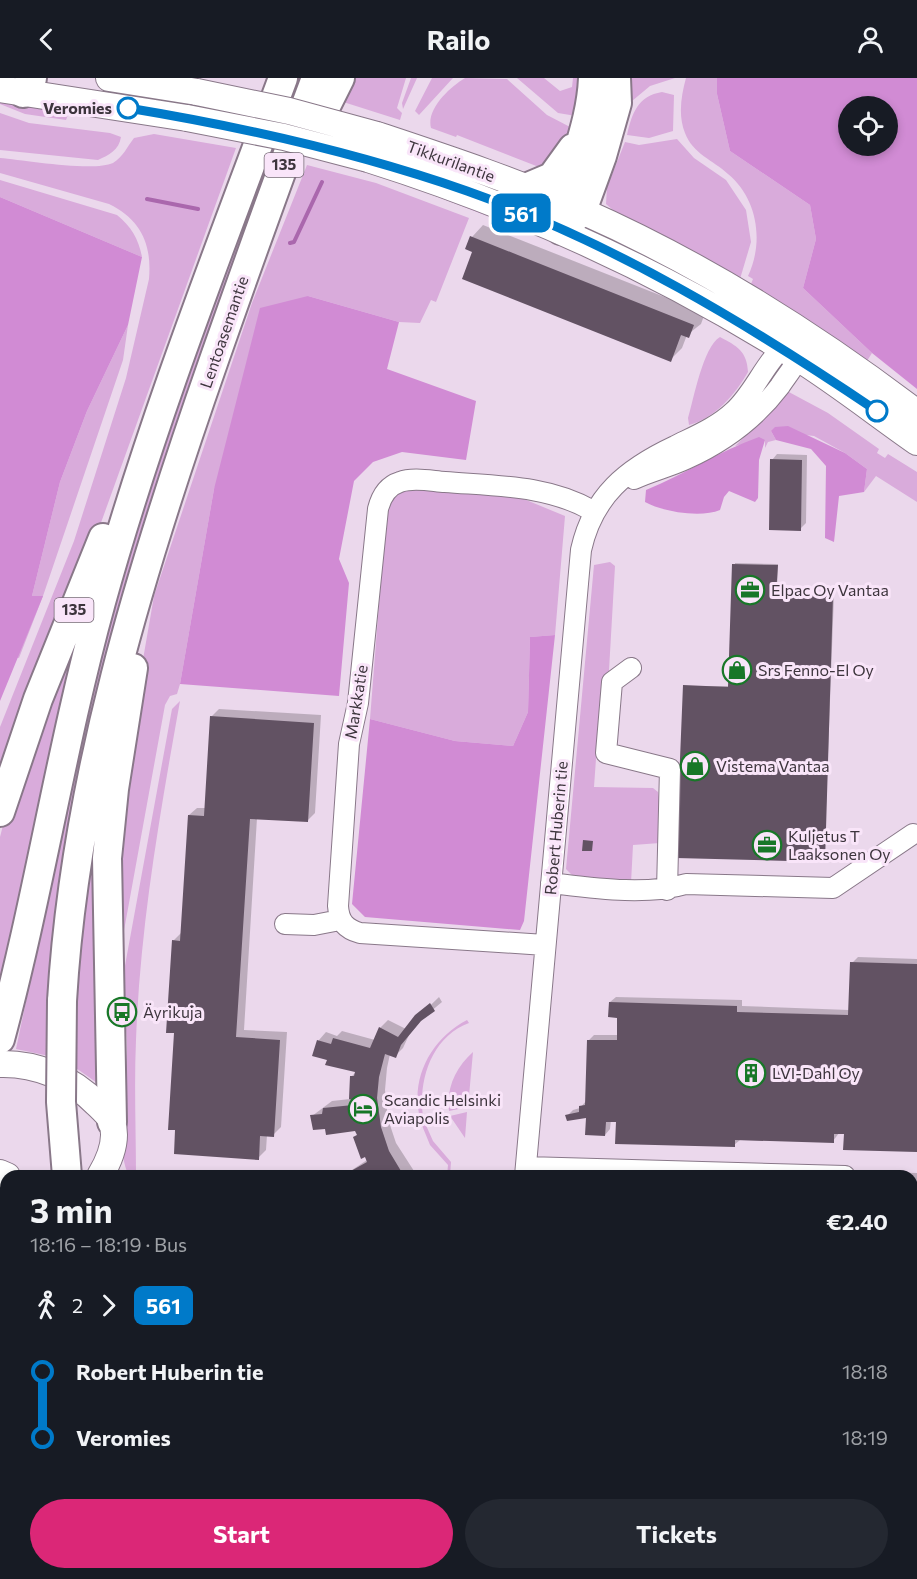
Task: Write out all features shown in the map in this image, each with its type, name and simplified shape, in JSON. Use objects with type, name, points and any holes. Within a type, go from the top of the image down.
[{"type":"highway","points":[[247,174],[267,78]]},
{"type":"highway","name":"Lentoasemantie","points":[[161,414],[283,78]]},
{"type":"highway","name":"Lentoasemantie","points":[[139,589],[183,448],[316,78]]},
{"type":"highway","points":[[252,252],[281,206],[340,78]]},
{"type":"highway","points":[[569,214],[588,123],[593,78]]},
{"type":"highway","points":[[569,214],[602,156],[617,103],[616,78]]},
{"type":"highway","points":[[526,188],[552,177],[564,164],[588,123]]},
{"type":"highway","points":[[0,1039],[12,996],[80,680],[101,600],[161,414]]},
{"type":"highway","name":"135","points":[[0,812],[38,699],[103,539],[129,466],[161,414]]},
{"type":"highway","points":[[67,1170],[61,1102],[62,1001],[70,901],[87,795],[120,650],[139,589]]},
{"type":"highway","name":"135","points":[[112,1122],[107,858],[114,789],[136,644],[139,589]]},
{"type":"main road","name":"Tikkurilantie","points":[[109,78],[197,92],[289,111],[377,135],[526,188],[676,286],[791,353],[917,442]]},
{"type":"main road","name":"Tikkurilantie","points":[[19,85],[284,137],[368,159],[468,192],[569,214],[707,273],[768,308],[917,413]]},
{"type":"main road","points":[[0,1064],[37,1068],[65,1079],[89,1096],[112,1122]]},
{"type":"main road","name":"135","points":[[108,1170],[114,1141],[112,1122]]},
{"type":"street","name":"Robert Huberin tie","points":[[526,1170],[581,550],[593,511],[635,467],[717,425],[734,412],[791,353],[803,333]]},
{"type":"street","name":"Markkatie","points":[[340,921],[338,906],[349,744],[358,703],[378,509],[384,494],[393,485],[406,480],[500,486],[540,490],[577,501],[593,511]]},
{"type":"street","points":[[631,668],[612,682],[606,753],[670,769],[667,890]]},
{"type":"street","points":[[551,883],[667,890],[686,885],[833,888],[913,834]]},
{"type":"street","points":[[285,924],[314,925],[340,921],[351,930],[360,933],[545,945]]},
{"type":"shaded area","points":[[348,78],[406,78],[397,108],[402,113],[400,120],[337,100]]},
{"type":"shaded area","points":[[411,78],[417,78],[403,109],[402,103]]},
{"type":"shaded area","points":[[432,78],[453,78],[419,115],[415,111]]},
{"type":"shaded area","points":[[465,78],[507,79],[547,115],[572,128],[565,149],[544,169],[457,135],[456,137],[431,128],[432,113],[440,99]]},
{"type":"shaded area","points":[[517,78],[544,78],[560,91],[572,87],[573,78],[583,78],[576,116],[558,113]]},
{"type":"shaded area","points":[[627,78],[675,78],[650,86],[632,101]]},
{"type":"shaded area","points":[[686,78],[717,78],[717,94],[730,151],[810,205],[816,239],[803,288],[872,353],[867,361],[751,284],[753,279],[748,276],[753,263],[757,235],[752,208],[738,184],[698,152],[685,133],[681,113]]},
{"type":"shaded area","points":[[717,78],[917,78],[917,389],[872,353],[803,288],[816,239],[810,205],[730,151],[717,94]]},
{"type":"shaded area","points":[[662,92],[674,95],[673,131],[649,138],[627,135],[637,107],[647,97]]},
{"type":"shaded area","points":[[0,98],[40,105],[68,115],[66,120],[25,114],[0,104]]},
{"type":"shaded area","points":[[0,113],[29,123],[110,133],[121,137],[120,142],[110,154],[98,160],[0,150]]},
{"type":"shaded area","points":[[154,134],[236,148],[89,556],[0,784],[0,727],[74,541],[126,378],[149,279],[149,255],[137,226],[120,210],[109,204],[0,173],[0,158],[75,166],[103,165],[116,161],[134,138]]},
{"type":"shaded area","points":[[677,139],[694,158],[726,180],[746,210],[751,242],[740,279],[622,218],[606,204],[607,187],[625,142],[639,145]]},
{"type":"shaded area","points":[[263,153],[276,157],[149,520],[49,1056],[16,1049],[37,949],[63,792],[113,593]]},
{"type":"shaded area","points":[[307,165],[376,183],[469,218],[436,302],[431,300],[420,323],[399,322],[308,296],[214,489],[180,684],[177,694],[170,696],[165,705],[117,969],[114,947],[129,740],[154,596],[252,303]]},
{"type":"shaded area","points":[[0,180],[117,215],[134,234],[142,257],[0,197]]},
{"type":"shaded area","points":[[402,183],[502,214],[500,221]]},
{"type":"shaded area","points":[[0,197],[142,257],[128,325],[87,411],[60,482],[32,596],[43,596],[0,701]]},
{"type":"shaded area","points":[[308,296],[399,322],[387,369],[476,401],[466,460],[402,452],[373,462],[354,481],[339,559],[349,583],[339,696],[180,684],[214,489],[260,308]]},
{"type":"shaded area","points":[[128,325],[123,360],[43,596],[19,658],[0,653],[32,596],[60,482],[87,411]]},
{"type":"shaded area","points":[[720,337],[740,350],[746,359],[748,372],[737,389],[716,411],[689,425],[688,418],[704,362],[714,343]]},
{"type":"shaded area","points":[[787,391],[828,413],[879,449],[877,453],[885,458],[888,454],[917,472],[917,502],[876,476],[864,492],[867,469],[845,453],[814,436],[771,431],[776,440],[768,442],[765,448],[765,440],[735,446]]},
{"type":"shaded area","points":[[788,426],[845,453],[867,469],[864,492],[839,496],[834,542],[825,538],[826,466],[811,449],[776,440],[771,431],[775,427]]},
{"type":"shaded area","points":[[759,437],[765,440],[759,460],[758,498],[755,502],[729,491],[724,497],[720,510],[693,514],[672,511],[645,502],[646,490]]},
{"type":"shaded area","points":[[409,487],[514,495],[565,516],[555,635],[530,637],[528,712],[513,746],[455,741],[370,719],[386,515],[393,498]]},
{"type":"shaded area","points":[[610,562],[615,566],[607,705],[597,745],[594,787],[653,788],[658,792],[661,810],[660,843],[633,845],[631,883],[573,876],[566,869],[594,565]]},
{"type":"shaded area","points":[[94,584],[0,1002],[0,837],[10,798]]},
{"type":"shaded area","points":[[555,635],[524,921],[520,930],[365,917],[352,904],[370,719],[455,741],[513,746],[528,712],[530,637]]},
{"type":"shaded area","points":[[180,701],[146,912],[135,1057],[136,1170],[127,1170],[122,1149],[127,1051],[125,1018],[128,1017],[128,1006],[125,1006],[124,971],[172,709]]},
{"type":"shaded area","points":[[101,777],[100,1085],[73,1066],[80,923]]},
{"type":"shaded area","points":[[467,1020],[469,1023],[456,1030],[436,1049],[425,1075],[423,1117],[420,1118],[418,1088],[426,1061],[443,1038]]},
{"type":"shaded area","points":[[473,1052],[468,1107],[449,1111],[449,1094],[454,1078],[462,1064]]},
{"type":"shaded area","points":[[467,1112],[465,1138],[450,1116]]},
{"type":"shaded area","points":[[421,1123],[425,1123],[433,1141],[451,1162],[450,1170],[448,1170],[448,1165],[430,1145]]},
{"type":"building","points":[[470,236],[694,325],[689,338],[681,335],[671,362],[462,279],[472,252],[465,249]]},
{"type":"building","points":[[770,459],[802,460],[801,531],[769,530]]},
{"type":"building","points":[[732,564],[778,565],[776,594],[833,596],[825,862],[676,858],[683,685],[728,687]]},
{"type":"building","points":[[210,716],[314,723],[308,822],[250,819],[236,1037],[280,1040],[274,1137],[260,1136],[259,1160],[174,1154],[175,1130],[168,1130],[174,1033],[166,1033],[172,940],[180,941],[188,815],[204,816]]},
{"type":"building","points":[[583,840],[593,841],[592,851],[582,851]]},
{"type":"building","name":"LVI-Dahl Oy","points":[[850,962],[917,964],[917,1152],[843,1150],[844,1134],[834,1134],[834,1143],[735,1140],[735,1147],[615,1144],[616,1122],[606,1122],[605,1136],[585,1135],[586,1118],[567,1121],[565,1115],[579,1112],[579,1106],[585,1105],[587,1040],[617,1040],[617,1018],[608,1017],[609,1002],[737,1006],[737,1012],[848,1015]]},
{"type":"building","points":[[430,1003],[435,1011],[421,1021],[401,1045],[396,1058],[385,1054],[377,1098],[381,1127],[389,1151],[400,1170],[353,1170],[367,1162],[365,1157],[361,1159],[353,1137],[357,1135],[355,1131],[326,1135],[325,1129],[313,1130],[310,1115],[322,1114],[323,1108],[353,1105],[352,1100],[349,1099],[350,1076],[354,1076],[355,1072],[325,1065],[327,1060],[312,1056],[317,1040],[331,1044],[333,1038],[370,1048],[379,1027],[398,1037],[415,1015]]},
{"type":"waterway","points":[[290,243],[294,242],[322,182]]},
{"type":"waterway","points":[[147,199],[198,209]]},
{"type":"bus line","name":"561","points":[[128,108],[284,137],[368,159],[468,192],[561,230],[676,286],[800,359],[877,411]]},
{"type":"place","name":"Veromies","points":[[128,108]]},
{"type":"place","name":"Elpac Oy Vantaa","points":[[750,590]]},
{"type":"place","name":"Srs Fenno-El Oy","points":[[737,670]]},
{"type":"place","name":"Vistema Vantaa","points":[[695,766]]},
{"type":"place","name":"Kuljetus T Laaksonen Oy","points":[[767,845]]},
{"type":"place","name":"Äyrikuja","points":[[122,1012]]},
{"type":"place","name":"LVI-Dahl Oy","points":[[751,1073]]},
{"type":"place","name":"Scandic Helsinki Aviapolis","points":[[363,1109]]}]
